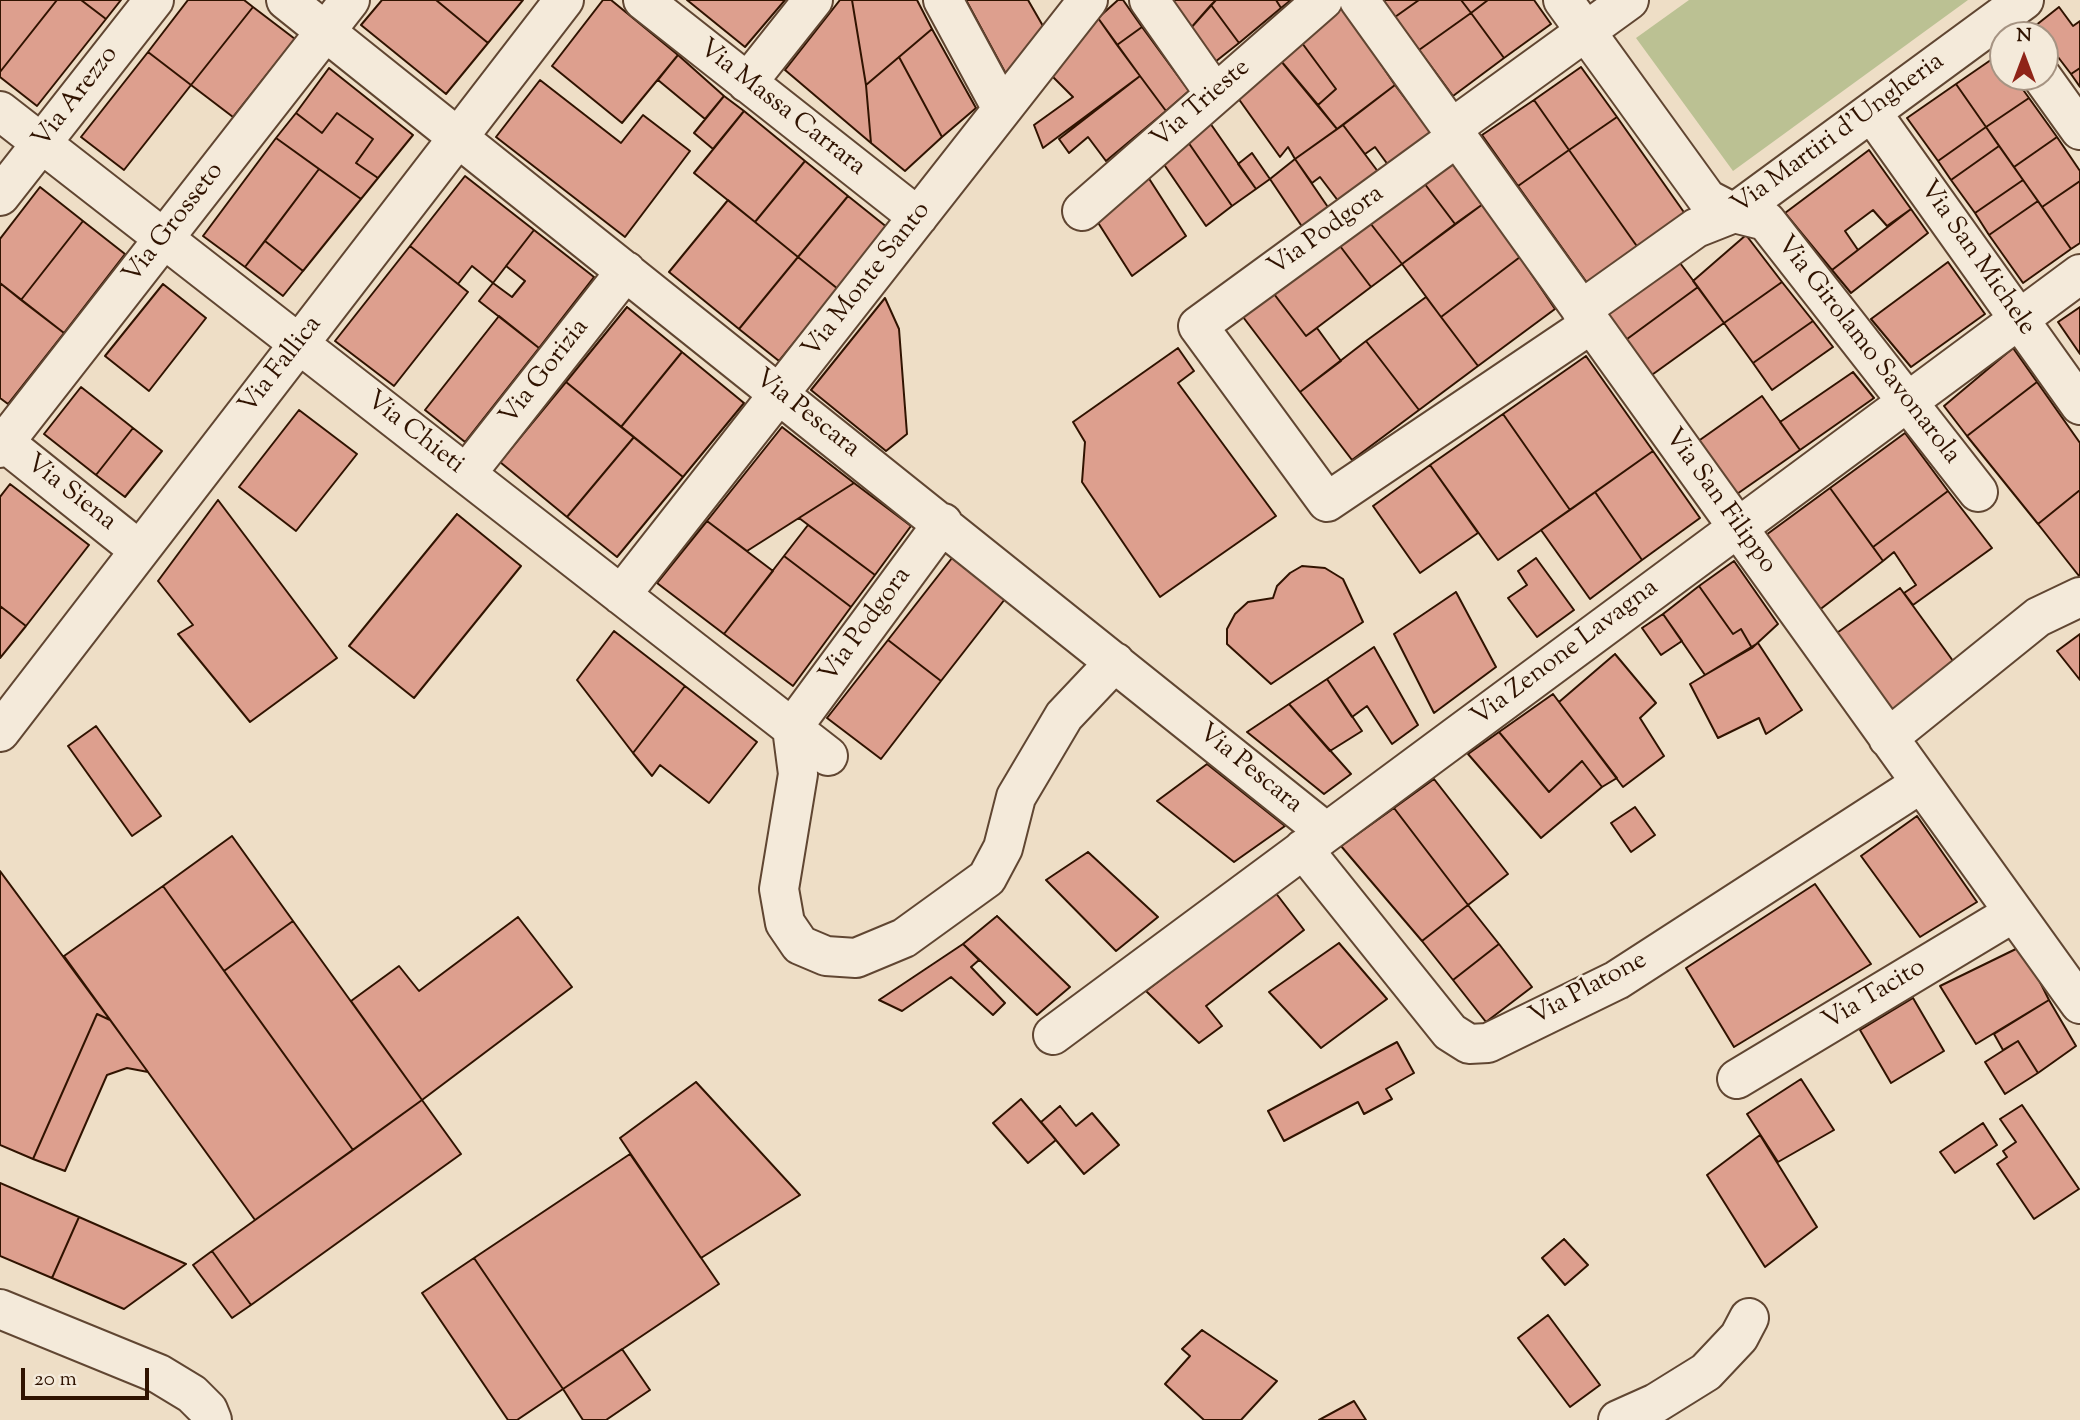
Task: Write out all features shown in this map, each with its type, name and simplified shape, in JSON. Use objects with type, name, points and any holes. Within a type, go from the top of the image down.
[{"type":"street","name":"Via Arezzo","points":[[0,197],[154,0]]},
{"type":"street","name":"Via Pescara","points":[[286,0],[1115,662],[1315,840]]},
{"type":"street","name":"Via Grosseto","points":[[1,443],[349,0]]},
{"type":"street","name":"Via Fallica","points":[[0,732],[564,0]]},
{"type":"street","name":"Via Massa Carrara","points":[[643,0],[918,217]]},
{"type":"street","points":[[747,83],[813,0]]},
{"type":"street","points":[[943,0],[1002,109]]},
{"type":"street","name":"Via Monte Santo","points":[[621,595],[1088,0]]},
{"type":"street","points":[[1149,0],[1215,94]]},
{"type":"street","name":"Via Trieste","points":[[1082,211],[1323,0]]},
{"type":"street","name":"Via San Filippo","points":[[1359,0],[2080,1004]]},
{"type":"street","name":"Via Girolamo Savonarola","points":[[1563,0],[1707,199],[1734,213],[1766,221],[1978,492]]},
{"type":"street","name":"Via Podgora","points":[[1198,326],[1629,0]]},
{"type":"street","name":"Via Martiri d'Ungheria","points":[[1198,326],[1327,502],[1586,317],[1696,228],[1734,213],[1872,113],[2012,18]]},
{"type":"street","points":[[2052,91],[2080,130]]},
{"type":"street","name":"Via Chieti","points":[[0,111],[828,756]]},
{"type":"street","name":"Via San Michele","points":[[1872,113],[2080,405]]},
{"type":"street","name":"Via Gorizia","points":[[466,474],[626,271]]},
{"type":"street","name":"Via Zenone Lavagna","points":[[1053,1035],[2080,274]]},
{"type":"street","name":"Via Siena","points":[[1,443],[139,550]]},
{"type":"street","name":"Via Podgora","points":[[792,728],[943,523]]},
{"type":"street","points":[[1888,738],[2038,617],[2080,597]]},
{"type":"street","points":[[792,728],[798,774],[779,889],[785,923],[800,945],[826,956],[856,958],[904,938],[987,878],[1003,848],[1016,797],[1063,716],[1115,662]]},
{"type":"street","name":"Via Platone","points":[[1315,840],[1450,1032],[1469,1044],[1488,1043],[1617,980],[1920,784]]},
{"type":"street","name":"Via Tacito","points":[[1737,1079],[2013,913]]},
{"type":"street","points":[[0,1309],[159,1374],[192,1394],[208,1410],[212,1420]]},
{"type":"street","points":[[1618,1420],[1656,1403],[1706,1372],[1740,1337],[1749,1318]]},
{"type":"green space","points":[[1689,0],[1968,0],[1733,171],[1636,38]]},
{"type":"building","points":[[0,0],[57,0],[0,72]]},
{"type":"building","points":[[57,0],[81,0],[106,19],[37,106],[0,77],[0,72]]},
{"type":"building","points":[[81,0],[121,0],[106,19]]},
{"type":"building","points":[[188,0],[244,0],[253,7],[191,85],[148,52]]},
{"type":"building","points":[[382,0],[436,0],[488,43],[446,94],[361,25]]},
{"type":"building","points":[[436,0],[523,0],[488,43]]},
{"type":"building","points":[[603,0],[611,0],[678,55],[622,123],[552,66]]},
{"type":"building","points":[[687,0],[785,0],[745,47]]},
{"type":"building","points":[[840,0],[852,0],[866,85],[871,143],[785,70]]},
{"type":"building","points":[[852,0],[917,0],[932,29],[866,85]]},
{"type":"building","points":[[966,0],[1028,0],[1043,26],[1006,74]]},
{"type":"building","points":[[1118,0],[1123,0],[1142,27],[1117,45],[1098,18]]},
{"type":"building","points":[[1170,0],[1216,0],[1190,29]]},
{"type":"building","points":[[1216,0],[1276,0],[1281,8],[1239,43],[1211,5]]},
{"type":"building","points":[[1276,0],[1291,0],[1281,8]]},
{"type":"building","points":[[1383,0],[1419,0],[1395,17]]},
{"type":"building","points":[[1419,0],[1461,0],[1471,13],[1419,50],[1395,17]]},
{"type":"building","points":[[1461,0],[1488,0],[1471,13]]},
{"type":"building","points":[[1488,0],[1534,0],[1551,24],[1504,58],[1471,13]]},
{"type":"building","points":[[1211,5],[1239,43],[1215,62],[1190,29]]},
{"type":"building","points":[[253,7],[295,39],[233,117],[191,85]]},
{"type":"building","points":[[1343,7],[1395,85],[1337,129],[1318,105],[1336,89],[1302,43]]},
{"type":"building","points":[[2059,7],[2073,26],[2080,21],[2080,68],[2071,74],[2059,58],[2059,21],[2041,21]]},
{"type":"building","points":[[1471,13],[1504,58],[1453,96],[1419,50]]},
{"type":"building","points":[[1098,18],[1140,76],[1043,148],[1034,125],[1073,97],[1050,74]]},
{"type":"building","points":[[1142,27],[1189,91],[1166,111],[1117,45]]},
{"type":"building","points":[[932,29],[976,108],[942,137],[899,57]]},
{"type":"building","points":[[1302,43],[1336,89],[1318,105],[1281,61]]},
{"type":"building","points":[[148,52],[191,85],[124,170],[81,137]]},
{"type":"building","points":[[678,55],[724,96],[705,119],[658,80]]},
{"type":"building","points":[[899,57],[942,137],[905,171],[871,143],[866,85]]},
{"type":"building","points":[[1281,61],[1337,129],[1295,159],[1288,147],[1280,157],[1238,98]]},
{"type":"building","points":[[1989,61],[1989,91],[2024,91],[2029,98],[1986,127],[1956,84]]},
{"type":"building","points":[[1581,67],[1617,117],[1569,150],[1534,100]]},
{"type":"building","points":[[329,68],[413,135],[378,178],[356,163],[373,139],[337,113],[322,133],[296,113]]},
{"type":"building","points":[[2080,68],[2080,87],[2071,74]]},
{"type":"building","points":[[1140,76],[1166,111],[1106,161],[1088,137],[1069,153],[1059,139]]},
{"type":"building","points":[[540,80],[621,143],[643,115],[690,151],[625,237],[496,137]]},
{"type":"building","points":[[1956,84],[1986,127],[1938,161],[1907,118]]},
{"type":"building","points":[[1395,85],[1434,137],[1391,169],[1375,147],[1365,154],[1343,125]]},
{"type":"building","points":[[724,96],[744,111],[713,149],[694,133]]},
{"type":"building","points":[[2029,98],[2057,137],[2014,167],[1986,127]]},
{"type":"building","points":[[1534,100],[1569,150],[1518,186],[1482,135]]},
{"type":"building","points":[[744,111],[805,161],[755,222],[694,173]]},
{"type":"building","points":[[296,113],[322,133],[337,113],[373,139],[356,163],[378,178],[361,199],[276,138]]},
{"type":"building","points":[[1617,117],[1688,218],[1641,252],[1569,150]]},
{"type":"building","points":[[1210,123],[1256,189],[1232,206],[1188,142]]},
{"type":"building","points":[[1343,125],[1382,177],[1342,206],[1320,177],[1312,183],[1295,159]]},
{"type":"building","points":[[1986,127],[1999,146],[1951,180],[1938,161]]},
{"type":"building","points":[[2057,137],[2080,171],[2080,181],[2042,207],[2014,167]]},
{"type":"building","points":[[276,138],[319,169],[245,267],[203,236]]},
{"type":"building","points":[[1188,142],[1232,206],[1206,226],[1163,163]]},
{"type":"building","points":[[1999,146],[2023,180],[1975,213],[1951,180]]},
{"type":"building","points":[[1569,150],[1641,252],[1590,287],[1518,186]]},
{"type":"building","points":[[1869,150],[1911,209],[1887,226],[1873,210],[1845,231],[1858,250],[1832,270],[1785,213]]},
{"type":"building","points":[[1252,153],[1270,179],[1256,189],[1238,164]]},
{"type":"building","points":[[1451,157],[1483,204],[1455,224],[1421,179]]},
{"type":"building","points":[[1295,159],[1332,213],[1305,231],[1270,179]]},
{"type":"building","points":[[805,161],[848,196],[798,257],[755,222]]},
{"type":"building","points":[[319,169],[361,199],[303,271],[265,241]]},
{"type":"building","points":[[465,176],[534,230],[493,283],[472,266],[458,284],[410,246]]},
{"type":"building","points":[[1148,177],[1186,236],[1132,276],[1097,221]]},
{"type":"building","points":[[1421,179],[1455,224],[1402,264],[1367,219]]},
{"type":"building","points":[[2023,180],[2038,201],[1989,235],[1975,213]]},
{"type":"building","points":[[2080,181],[2080,243],[2071,249],[2042,207]]},
{"type":"building","points":[[40,187],[83,221],[21,300],[0,283],[0,239]]},
{"type":"building","points":[[848,196],[888,228],[838,289],[798,257]]},
{"type":"building","points":[[728,200],[798,257],[739,329],[669,272]]},
{"type":"building","points":[[2038,201],[2071,249],[2023,283],[1989,235]]},
{"type":"building","points":[[1483,204],[1520,257],[1441,317],[1402,264]]},
{"type":"building","points":[[1911,209],[1928,233],[1851,293],[1832,270]]},
{"type":"building","points":[[1367,219],[1402,264],[1371,287],[1337,242]]},
{"type":"building","points":[[83,221],[125,254],[64,333],[21,300]]},
{"type":"building","points":[[534,230],[594,277],[539,348],[479,301],[493,283],[512,297],[525,281],[506,266]]},
{"type":"building","points":[[1746,235],[1782,282],[1724,323],[1693,281]]},
{"type":"building","points":[[265,241],[303,271],[283,296],[245,267]]},
{"type":"building","points":[[1337,242],[1371,287],[1306,336],[1271,290]]},
{"type":"building","points":[[410,246],[468,292],[394,386],[335,341]]},
{"type":"building","points":[[1674,255],[1698,287],[1623,342],[1599,310]]},
{"type":"building","points":[[798,257],[838,289],[779,361],[739,329]]},
{"type":"building","points":[[1520,257],[1555,309],[1478,366],[1441,317]]},
{"type":"building","points":[[1948,262],[1985,314],[1911,367],[1871,319]]},
{"type":"building","points":[[1782,282],[1813,321],[1753,363],[1724,323]]},
{"type":"building","points":[[0,283],[64,333],[8,404],[0,398]]},
{"type":"building","points":[[163,284],[206,318],[149,391],[105,356]]},
{"type":"building","points":[[1698,287],[1724,323],[1649,377],[1623,342]]},
{"type":"building","points":[[1271,290],[1306,336],[1317,328],[1341,361],[1300,392],[1240,313]]},
{"type":"building","points":[[1426,297],[1478,366],[1419,410],[1366,341]]},
{"type":"building","points":[[885,298],[899,329],[907,434],[886,451],[811,390]]},
{"type":"building","points":[[627,307],[682,352],[621,427],[566,382]]},
{"type":"building","points":[[2080,307],[2080,354],[2058,322]]},
{"type":"building","points":[[499,316],[539,348],[465,442],[425,410]]},
{"type":"building","points":[[1813,321],[1833,347],[1772,390],[1753,363]]},
{"type":"building","points":[[1366,341],[1419,410],[1352,460],[1300,392]]},
{"type":"building","points":[[1178,348],[1194,371],[1178,383],[1276,516],[1160,597],[1082,482],[1085,442],[1073,422]]},
{"type":"building","points":[[2013,348],[2037,382],[1967,436],[1944,406]]},
{"type":"building","points":[[682,352],[744,403],[683,477],[621,427]]},
{"type":"building","points":[[1586,356],[1653,451],[1570,510],[1503,414]]},
{"type":"building","points":[[1853,372],[1874,398],[1800,450],[1780,422]]},
{"type":"building","points":[[566,382],[634,437],[567,517],[500,462]]},
{"type":"building","points":[[2037,382],[2080,443],[2080,490],[2038,524],[1967,436]]},
{"type":"building","points":[[81,387],[133,428],[96,475],[44,434]]},
{"type":"building","points":[[1762,396],[1800,450],[1737,494],[1697,442]]},
{"type":"building","points":[[299,410],[357,454],[296,531],[239,487]]},
{"type":"building","points":[[1503,414],[1570,510],[1498,560],[1430,465]]},
{"type":"building","points":[[782,427],[854,483],[747,551],[707,521]]},
{"type":"building","points":[[133,428],[162,451],[125,497],[96,475]]},
{"type":"building","points":[[1905,433],[1948,491],[1873,547],[1830,488]]},
{"type":"building","points":[[634,437],[683,477],[617,557],[567,517]]},
{"type":"building","points":[[1653,451],[1700,518],[1642,560],[1595,492]]},
{"type":"building","points":[[1430,465],[1478,533],[1420,573],[1373,506]]},
{"type":"building","points":[[854,483],[911,526],[875,575],[799,518]]},
{"type":"building","points":[[10,484],[89,545],[26,626],[0,606],[0,497]]},
{"type":"building","points":[[1830,488],[1883,561],[1818,611],[1766,535]]},
{"type":"building","points":[[2080,490],[2080,574],[2079,576],[2038,524]]},
{"type":"building","points":[[1948,491],[1992,548],[1913,605],[1904,593],[1916,585],[1894,552],[1883,561],[1873,547]]},
{"type":"building","points":[[1595,492],[1642,560],[1590,599],[1541,530]]},
{"type":"building","points":[[218,500],[337,658],[250,722],[178,634],[193,625],[158,581]]},
{"type":"building","points":[[457,514],[521,566],[414,698],[349,646]]},
{"type":"building","points":[[707,521],[773,571],[724,634],[657,583]]},
{"type":"building","points":[[808,525],[875,575],[851,607],[784,556]]},
{"type":"building","points":[[784,556],[851,607],[793,686],[724,634]]},
{"type":"building","points":[[952,558],[1005,599],[941,681],[888,640]]},
{"type":"building","points":[[1536,558],[1574,610],[1537,637],[1508,598],[1527,585],[1518,571]]},
{"type":"building","points":[[1734,561],[1778,624],[1752,648],[1741,629],[1733,634],[1699,586]]},
{"type":"building","points":[[1302,566],[1325,568],[1343,579],[1363,622],[1271,684],[1227,644],[1227,629],[1235,614],[1248,602],[1273,598],[1277,586]]},
{"type":"building","points":[[1699,586],[1733,634],[1741,629],[1752,648],[1705,675],[1663,614]]},
{"type":"building","points":[[1900,588],[1956,665],[1888,715],[1834,635]]},
{"type":"building","points":[[1456,592],[1496,667],[1434,713],[1394,634]]},
{"type":"building","points":[[0,606],[26,626],[0,658]]},
{"type":"building","points":[[1663,614],[1682,641],[1661,655],[1642,628]]},
{"type":"building","points":[[614,631],[685,686],[633,753],[577,680]]},
{"type":"building","points":[[2080,634],[2080,680],[2057,651]]},
{"type":"building","points":[[888,640],[941,681],[881,759],[827,718]]},
{"type":"building","points":[[1758,643],[1802,710],[1766,734],[1759,718],[1718,738],[1690,684]]},
{"type":"building","points":[[1374,647],[1418,725],[1392,744],[1367,706],[1352,717],[1327,679]]},
{"type":"building","points":[[1615,654],[1656,703],[1640,718],[1664,756],[1623,787],[1559,702]]},
{"type":"building","points":[[1327,679],[1362,731],[1330,751],[1289,704]]},
{"type":"building","points":[[685,686],[757,742],[709,803],[660,765],[652,776],[633,753]]},
{"type":"building","points":[[1553,694],[1617,778],[1602,787],[1582,761],[1549,792],[1499,732]]},
{"type":"building","points":[[1289,704],[1351,774],[1324,794],[1247,732]]},
{"type":"building","points":[[96,726],[161,816],[132,836],[68,746]]},
{"type":"building","points":[[1499,732],[1549,792],[1582,761],[1602,787],[1541,838],[1468,754]]},
{"type":"building","points":[[1207,764],[1285,826],[1234,862],[1157,801]]},
{"type":"building","points":[[1434,779],[1508,874],[1468,905],[1394,808]]},
{"type":"building","points":[[1635,807],[1655,835],[1631,852],[1611,823]]},
{"type":"building","points":[[1394,808],[1468,905],[1422,941],[1341,846]]},
{"type":"building","points":[[1917,816],[1977,902],[1920,937],[1861,856]]},
{"type":"building","points":[[232,836],[293,921],[224,971],[163,886]]},
{"type":"building","points":[[1088,852],[1158,917],[1116,951],[1046,880]]},
{"type":"building","points":[[0,871],[110,1020],[97,1014],[33,1159],[0,1145]]},
{"type":"building","points":[[1815,884],[1871,964],[1734,1047],[1686,968]]},
{"type":"building","points":[[163,886],[353,1150],[255,1220],[64,956]]},
{"type":"building","points":[[1275,892],[1304,930],[1206,1006],[1222,1026],[1199,1043],[1146,991]]},
{"type":"building","points":[[1468,905],[1499,944],[1453,980],[1422,941]]},
{"type":"building","points":[[997,916],[1070,987],[1037,1015],[963,944]]},
{"type":"building","points":[[518,917],[572,987],[422,1100],[351,1001],[399,966],[419,991]]},
{"type":"building","points":[[293,921],[422,1100],[353,1150],[224,971]]},
{"type":"building","points":[[1339,943],[1387,999],[1321,1048],[1269,992]]},
{"type":"building","points":[[963,944],[979,960],[971,967],[1005,1003],[993,1015],[951,977],[902,1011],[879,1000]]},
{"type":"building","points":[[1499,944],[1532,987],[1486,1022],[1453,980]]},
{"type":"building","points":[[2022,946],[2049,1000],[1976,1044],[1940,986]]},
{"type":"building","points":[[1913,998],[1944,1051],[1891,1083],[1860,1030]]},
{"type":"building","points":[[2049,1000],[2076,1046],[2038,1073],[2018,1041],[2003,1050],[1994,1034]]},
{"type":"building","points":[[97,1014],[110,1020],[148,1072],[127,1068],[107,1075],[65,1171],[33,1159]]},
{"type":"building","points":[[2018,1041],[2038,1073],[2005,1094],[1985,1062]]},
{"type":"building","points":[[1397,1042],[1414,1073],[1386,1089],[1392,1099],[1364,1114],[1358,1102],[1284,1141],[1268,1111]]},
{"type":"building","points":[[1801,1079],[1834,1130],[1778,1162],[1747,1114]]},
{"type":"building","points":[[696,1082],[800,1195],[701,1258],[620,1138]]},
{"type":"building","points":[[1021,1099],[1056,1140],[1028,1163],[993,1123]]},
{"type":"building","points":[[422,1100],[461,1154],[251,1305],[212,1251]]},
{"type":"building","points":[[2022,1105],[2079,1189],[2034,1219],[1997,1164],[2007,1157],[2003,1151],[2016,1142],[2000,1119]]},
{"type":"building","points":[[1060,1106],[1076,1126],[1092,1113],[1119,1145],[1084,1174],[1041,1122]]},
{"type":"building","points":[[1983,1123],[1997,1145],[1955,1173],[1940,1152]]},
{"type":"building","points":[[1760,1135],[1817,1227],[1765,1267],[1707,1175]]},
{"type":"building","points":[[630,1154],[719,1284],[563,1389],[474,1258]]},
{"type":"building","points":[[0,1183],[79,1217],[52,1278],[0,1256]]},
{"type":"building","points":[[79,1217],[186,1264],[124,1309],[52,1278]]},
{"type":"building","points":[[1564,1239],[1588,1265],[1565,1285],[1542,1258]]},
{"type":"building","points":[[212,1251],[251,1305],[232,1318],[193,1265]]},
{"type":"building","points":[[474,1258],[563,1389],[517,1420],[508,1420],[422,1293]]},
{"type":"building","points":[[1548,1315],[1600,1385],[1570,1407],[1518,1338]]},
{"type":"building","points":[[1202,1330],[1277,1381],[1241,1420],[1204,1420],[1165,1384],[1190,1356],[1182,1349]]},
{"type":"building","points":[[622,1349],[650,1390],[606,1420],[583,1420],[563,1389]]},
{"type":"building","points":[[1354,1401],[1366,1420],[1319,1420]]}]
